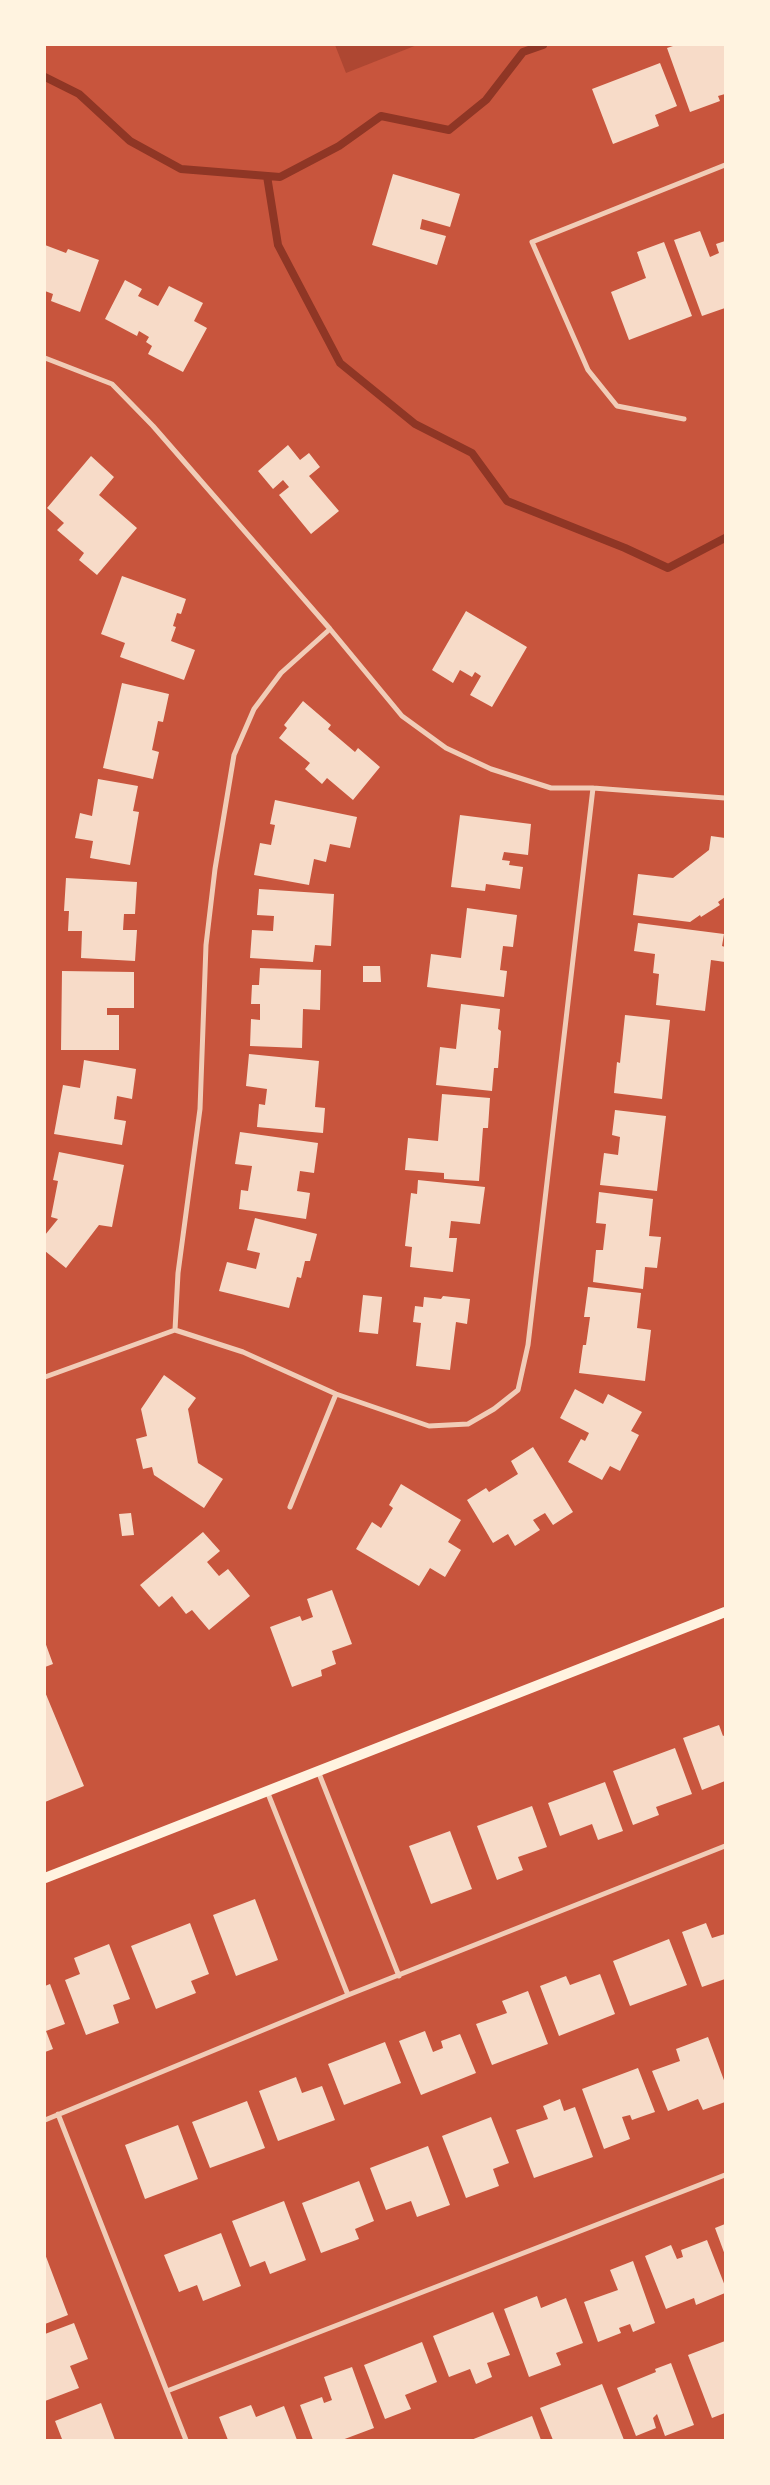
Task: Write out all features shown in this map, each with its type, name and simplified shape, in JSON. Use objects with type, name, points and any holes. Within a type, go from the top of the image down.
[{"type":"main road","points":[[45,1878],[725,1612]]},
{"type":"street","points":[[684,419],[617,406],[588,370],[532,242],[725,165]]},
{"type":"street","points":[[45,358],[112,384],[153,426],[330,629],[402,716],[446,748],[491,769],[550,788],[593,788],[725,798]]},
{"type":"street","points":[[175,1330],[178,1273],[200,1109],[206,945],[215,869],[234,755],[254,709],[282,673],[330,629]]},
{"type":"street","points":[[45,1377],[175,1330],[243,1352],[336,1394],[429,1426],[468,1424],[494,1409],[518,1390],[528,1345],[593,788]]},
{"type":"street","points":[[290,1507],[336,1394]]},
{"type":"street","points":[[318,1771],[398,1976]]},
{"type":"street","points":[[267,1791],[348,1995]]},
{"type":"street","points":[[45,2120],[348,1995],[725,1846]]},
{"type":"street","points":[[58,2114],[186,2440]]},
{"type":"street","points":[[167,2391],[725,2175]]},
{"type":"shaded area","points":[[335,45],[417,45],[346,73]]},
{"type":"building","points":[[676,45],[725,45],[725,94],[718,96],[720,101],[690,112],[667,48]]},
{"type":"building","points":[[660,63],[677,106],[655,115],[659,126],[613,144],[592,89]]},
{"type":"building","points":[[393,174],[460,194],[450,227],[422,219],[420,229],[446,236],[437,265],[372,245]]},
{"type":"building","points":[[700,231],[710,257],[719,253],[716,244],[725,241],[725,308],[702,316],[674,240]]},
{"type":"building","points":[[664,242],[692,316],[629,340],[611,292],[646,278],[637,252]]},
{"type":"building","points":[[45,245],[66,253],[68,249],[99,260],[80,312],[51,301],[53,294],[45,291]]},
{"type":"building","points":[[125,280],[142,289],[138,296],[158,306],[169,286],[203,303],[194,321],[207,328],[183,372],[148,354],[152,346],[146,342],[149,337],[139,331],[137,336],[105,319]]},
{"type":"building","points":[[288,445],[300,460],[309,453],[320,467],[309,476],[339,511],[311,534],[279,495],[289,487],[283,480],[273,489],[258,471]]},
{"type":"building","points":[[91,456],[114,477],[99,495],[137,528],[97,575],[79,560],[84,553],[57,530],[64,523],[47,508]]},
{"type":"building","points":[[122,576],[186,599],[181,614],[177,613],[173,626],[176,627],[171,641],[195,650],[184,680],[120,657],[125,643],[101,634]]},
{"type":"building","points":[[466,611],[527,647],[492,707],[470,695],[481,676],[475,672],[472,677],[460,670],[453,683],[432,670]]},
{"type":"building","points":[[122,683],[169,694],[163,722],[158,721],[152,750],[159,752],[153,779],[103,768]]},
{"type":"building","points":[[303,701],[331,725],[328,729],[355,752],[358,748],[380,767],[353,800],[327,778],[322,784],[305,769],[310,763],[279,738],[287,728],[284,725]]},
{"type":"building","points":[[98,779],[138,786],[133,811],[139,812],[130,865],[90,858],[93,841],[75,838],[80,813],[92,816]]},
{"type":"building","points":[[275,800],[357,817],[350,848],[330,844],[326,862],[314,859],[309,885],[254,875],[260,843],[271,845],[275,825],[270,824]]},
{"type":"building","points":[[460,815],[531,824],[528,855],[504,852],[502,860],[510,861],[509,865],[523,867],[520,889],[486,884],[485,891],[451,887]]},
{"type":"building","points":[[711,836],[725,838],[725,897],[718,902],[720,905],[690,922],[633,915],[638,874],[673,878],[709,850]]},
{"type":"building","points":[[66,878],[137,882],[135,914],[124,914],[123,930],[137,930],[135,961],[81,958],[82,931],[68,931],[69,911],[64,911]]},
{"type":"building","points":[[259,889],[334,894],[331,946],[315,945],[313,962],[250,958],[252,930],[273,931],[274,916],[257,915]]},
{"type":"building","points":[[467,908],[517,915],[513,947],[503,946],[500,970],[507,971],[504,997],[427,987],[431,954],[461,958]]},
{"type":"building","points":[[638,923],[724,934],[722,946],[725,947],[725,962],[711,960],[705,1011],[656,1005],[659,974],[653,973],[655,954],[634,951]]},
{"type":"building","points":[[363,966],[380,966],[381,982],[363,982]]},
{"type":"building","points":[[260,968],[321,970],[320,1010],[303,1009],[302,1048],[250,1046],[251,1019],[260,1020],[260,1004],[251,1004],[252,985],[259,985]]},
{"type":"building","points":[[62,971],[134,972],[134,1008],[107,1008],[107,1015],[119,1015],[119,1050],[61,1050]]},
{"type":"building","points":[[461,1004],[500,1009],[498,1029],[501,1031],[498,1068],[494,1068],[492,1091],[436,1085],[440,1047],[456,1049]]},
{"type":"building","points":[[625,1015],[670,1020],[662,1099],[614,1093],[617,1062],[620,1063]]},
{"type":"building","points":[[249,1054],[319,1061],[315,1107],[325,1108],[323,1133],[257,1127],[259,1104],[265,1105],[267,1089],[246,1086]]},
{"type":"building","points":[[84,1060],[136,1069],[132,1099],[117,1096],[114,1119],[126,1121],[122,1145],[54,1134],[63,1085],[80,1088]]},
{"type":"building","points":[[442,1094],[490,1098],[488,1128],[483,1128],[479,1181],[444,1179],[444,1173],[405,1170],[408,1138],[438,1141]]},
{"type":"building","points":[[615,1110],[666,1116],[657,1191],[600,1185],[604,1153],[618,1155],[620,1137],[612,1135]]},
{"type":"building","points":[[240,1132],[318,1143],[314,1173],[300,1171],[297,1191],[310,1193],[306,1219],[239,1209],[241,1190],[248,1191],[252,1166],[235,1164]]},
{"type":"building","points":[[59,1152],[124,1165],[112,1227],[99,1225],[66,1268],[45,1251],[45,1235],[58,1219],[51,1217],[58,1181],[53,1180]]},
{"type":"building","points":[[418,1180],[485,1187],[480,1224],[451,1221],[449,1238],[457,1238],[453,1272],[410,1267],[412,1247],[405,1246],[411,1193],[417,1194]]},
{"type":"building","points":[[599,1192],[653,1199],[649,1236],[661,1237],[657,1268],[645,1267],[643,1289],[593,1282],[596,1250],[603,1250],[606,1224],[596,1223]]},
{"type":"building","points":[[255,1218],[317,1234],[310,1261],[305,1261],[301,1278],[297,1277],[289,1308],[219,1291],[227,1262],[256,1269],[260,1253],[247,1250]]},
{"type":"building","points":[[588,1287],[641,1293],[637,1328],[651,1330],[645,1381],[579,1373],[590,1317],[584,1317]]},
{"type":"building","points":[[363,1295],[382,1297],[378,1334],[359,1332]]},
{"type":"building","points":[[443,1296],[470,1299],[467,1324],[456,1322],[450,1370],[416,1366],[421,1323],[413,1322],[415,1306],[423,1307],[424,1297],[441,1299]]},
{"type":"building","points":[[164,1375],[196,1398],[188,1409],[198,1463],[223,1479],[204,1508],[154,1475],[152,1467],[143,1469],[136,1439],[147,1436],[141,1409]]},
{"type":"building","points":[[575,1389],[603,1404],[608,1394],[642,1412],[631,1431],[639,1435],[620,1471],[610,1466],[602,1480],[568,1462],[581,1439],[585,1441],[589,1433],[560,1418]]},
{"type":"building","points":[[533,1447],[573,1512],[553,1525],[545,1513],[533,1520],[540,1530],[515,1546],[508,1534],[493,1543],[467,1500],[486,1488],[489,1492],[518,1474],[511,1461]]},
{"type":"building","points":[[401,1484],[461,1520],[448,1542],[461,1550],[445,1577],[430,1568],[419,1586],[356,1549],[372,1522],[381,1528],[393,1508],[389,1505]]},
{"type":"building","points":[[131,1513],[134,1535],[122,1536],[119,1514]]},
{"type":"building","points":[[203,1532],[220,1551],[207,1562],[219,1576],[228,1569],[250,1596],[209,1630],[192,1610],[186,1614],[172,1596],[159,1607],[140,1585]]},
{"type":"building","points":[[332,1590],[352,1644],[332,1651],[336,1664],[321,1670],[322,1676],[292,1687],[270,1627],[300,1616],[302,1621],[313,1617],[307,1599]]},
{"type":"building","points":[[45,1642],[53,1664],[45,1667]]},
{"type":"building","points":[[45,1692],[84,1786],[45,1802]]},
{"type":"building","points":[[719,1725],[723,1736],[725,1735],[725,1781],[702,1790],[683,1738]]},
{"type":"building","points":[[675,1748],[692,1794],[656,1807],[659,1815],[633,1825],[613,1771]]},
{"type":"building","points":[[605,1782],[623,1831],[598,1840],[592,1824],[560,1836],[548,1803]]},
{"type":"building","points":[[532,1806],[547,1847],[518,1857],[523,1870],[497,1880],[477,1826]]},
{"type":"building","points":[[450,1831],[472,1889],[431,1904],[409,1846]]},
{"type":"building","points":[[255,1899],[278,1960],[236,1976],[213,1915]]},
{"type":"building","points":[[190,1923],[209,1974],[191,1981],[196,1993],[156,2009],[131,1946]]},
{"type":"building","points":[[706,1923],[712,1938],[725,1934],[725,1979],[702,1987],[682,1932]]},
{"type":"building","points":[[669,1939],[687,1985],[630,2006],[613,1961]]},
{"type":"building","points":[[109,1944],[130,1999],[113,2005],[119,2023],[86,2035],[65,1980],[80,1974],[74,1958]]},
{"type":"building","points":[[600,1974],[615,2014],[559,2036],[540,1986],[566,1976],[570,1985]]},
{"type":"building","points":[[50,1984],[65,2024],[46,2031],[53,2049],[45,2052],[45,1986]]},
{"type":"building","points":[[528,1991],[548,2044],[492,2065],[476,2024],[507,2013],[502,2001]]},
{"type":"building","points":[[425,2031],[433,2052],[443,2048],[441,2041],[460,2034],[476,2073],[421,2095],[399,2041]]},
{"type":"building","points":[[708,2037],[725,2083],[725,2102],[703,2110],[698,2099],[668,2111],[652,2071],[680,2061],[676,2049]]},
{"type":"building","points":[[385,2042],[401,2083],[344,2105],[328,2064]]},
{"type":"building","points":[[638,2068],[655,2112],[632,2120],[630,2115],[622,2117],[630,2139],[604,2149],[582,2089]]},
{"type":"building","points":[[296,2077],[302,2093],[322,2086],[335,2120],[278,2141],[259,2091]]},
{"type":"building","points":[[560,2099],[564,2111],[575,2107],[593,2157],[534,2178],[516,2130],[548,2119],[543,2106]]},
{"type":"building","points":[[247,2101],[265,2148],[210,2168],[192,2122]]},
{"type":"building","points":[[491,2117],[509,2163],[493,2169],[499,2186],[466,2198],[442,2136]]},
{"type":"building","points":[[178,2125],[198,2179],[145,2199],[125,2145]]},
{"type":"building","points":[[428,2146],[450,2205],[417,2217],[411,2201],[386,2210],[370,2168]]},
{"type":"building","points":[[359,2181],[374,2221],[355,2229],[359,2239],[321,2253],[302,2203]]},
{"type":"building","points":[[284,2201],[306,2260],[270,2274],[265,2261],[250,2267],[232,2221]]},
{"type":"building","points":[[725,2224],[725,2255],[715,2228]]},
{"type":"building","points":[[221,2233],[241,2286],[203,2301],[197,2285],[179,2292],[164,2255]]},
{"type":"building","points":[[707,2240],[725,2286],[725,2293],[696,2305],[694,2298],[666,2309],[645,2256],[671,2245],[677,2259],[683,2257],[681,2250]]},
{"type":"building","points":[[45,2254],[68,2315],[45,2324]]},
{"type":"building","points":[[633,2261],[655,2323],[633,2332],[630,2324],[619,2328],[621,2333],[598,2342],[584,2302],[618,2290],[610,2270]]},
{"type":"building","points":[[537,2296],[541,2308],[566,2298],[583,2343],[556,2353],[561,2365],[529,2377],[504,2309]]},
{"type":"building","points":[[493,2312],[510,2355],[487,2363],[492,2377],[476,2384],[470,2369],[449,2377],[433,2336]]},
{"type":"building","points":[[74,2323],[88,2359],[70,2366],[79,2388],[45,2401],[45,2334]]},
{"type":"building","points":[[725,2341],[725,2413],[712,2418],[688,2355]]},
{"type":"building","points":[[422,2342],[437,2382],[405,2395],[411,2409],[385,2419],[364,2365]]},
{"type":"building","points":[[671,2363],[694,2425],[665,2436],[657,2414],[653,2418],[656,2428],[636,2436],[617,2388],[656,2372],[655,2369]]},
{"type":"building","points":[[352,2367],[374,2428],[342,2440],[313,2440],[300,2405],[322,2397],[324,2403],[332,2400],[324,2377]]},
{"type":"building","points":[[602,2384],[624,2440],[553,2440],[540,2408]]},
{"type":"building","points":[[101,2403],[115,2440],[59,2440],[62,2439],[55,2421]]},
{"type":"building","points":[[251,2405],[256,2417],[284,2406],[297,2440],[228,2440],[219,2417]]},
{"type":"building","points":[[532,2416],[541,2440],[471,2440]]},
{"type":"waterway","points":[[45,77],[79,94],[130,141],[181,169],[280,177],[339,146],[381,116],[449,130],[486,100],[523,52],[543,45]]},
{"type":"waterway","points":[[267,176],[278,245],[340,363],[415,424],[472,453],[507,501],[625,548],[668,568],[725,538]]}]
